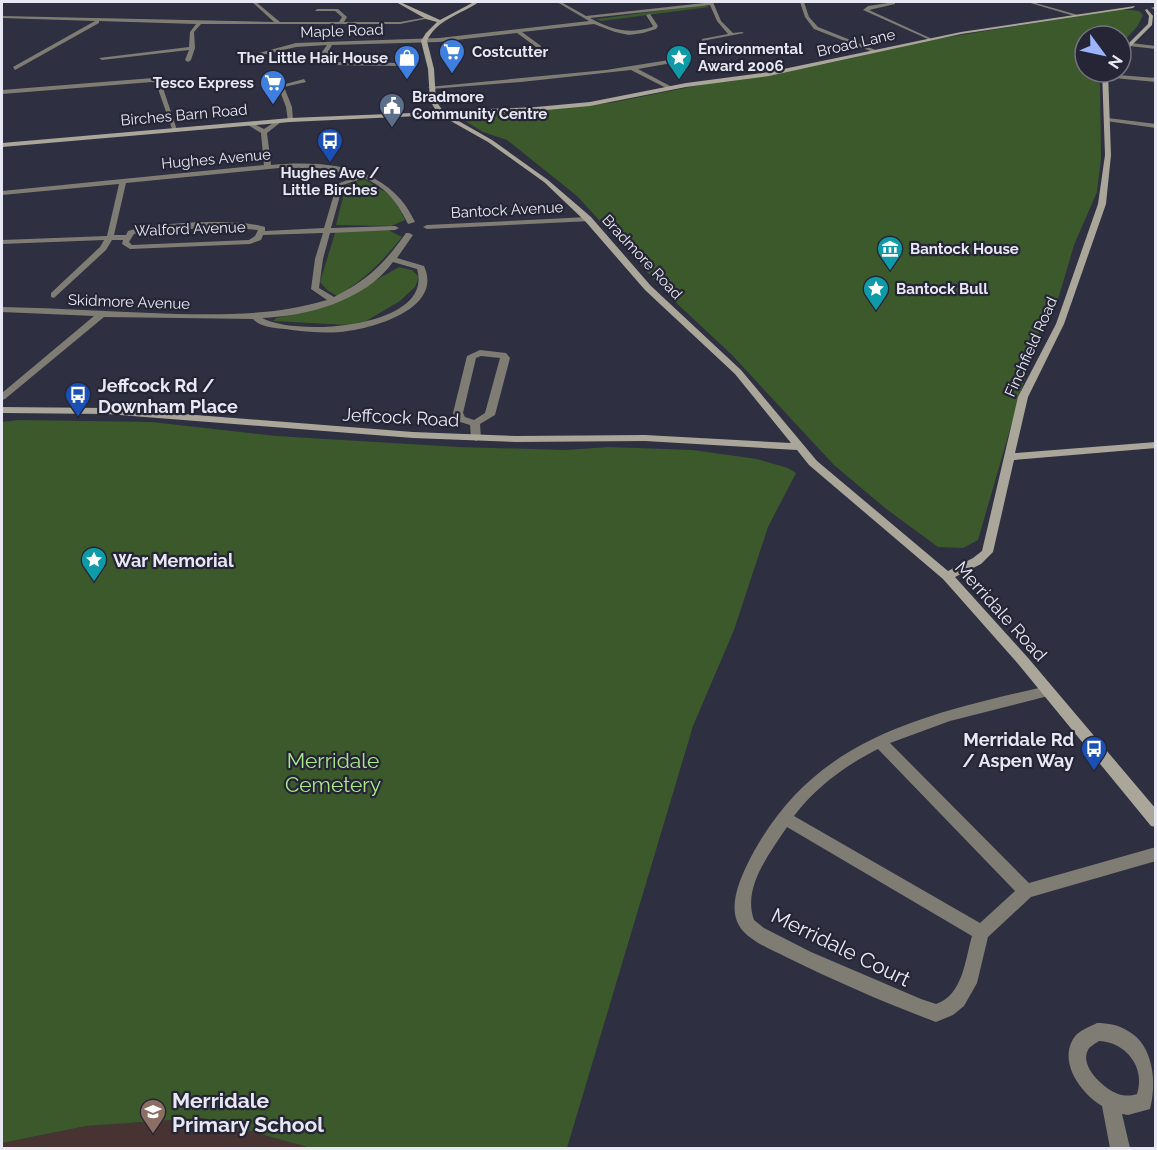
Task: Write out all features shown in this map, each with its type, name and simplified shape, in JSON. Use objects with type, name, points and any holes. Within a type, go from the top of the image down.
[{"type":"street","points":[[254,2],[279,24]]},
{"type":"street","points":[[398,2],[428,18],[441,22]]},
{"type":"street","points":[[441,113],[433,101],[431,69],[424,40],[430,31],[441,22],[477,2]]},
{"type":"street","points":[[559,2],[622,33],[631,40]]},
{"type":"street","points":[[586,17],[711,2],[719,21],[731,34]]},
{"type":"street","points":[[802,2],[807,17],[816,28],[875,51]]},
{"type":"street","points":[[1029,2],[1076,15]]},
{"type":"street","points":[[644,5],[652,9]]},
{"type":"street","points":[[891,5],[870,7],[865,10],[928,39]]},
{"type":"street","name":"Broad Lane","points":[[441,113],[582,105],[670,88],[769,74],[928,39],[1133,7],[1152,9]]},
{"type":"street","points":[[1133,43],[1150,24],[1152,9]]},
{"type":"street","points":[[317,10],[336,10],[345,17],[340,24]]},
{"type":"street","points":[[2,17],[199,24],[400,23],[428,18]]},
{"type":"street","points":[[622,33],[656,26],[649,17],[640,19]]},
{"type":"street","points":[[15,68],[99,21]]},
{"type":"street","name":"Maple Road","points":[[262,53],[289,45],[424,40],[597,22]]},
{"type":"street","points":[[188,60],[192,48],[192,32],[199,24]]},
{"type":"street","points":[[518,31],[539,47]]},
{"type":"street","points":[[704,40],[742,33]]},
{"type":"street","points":[[330,44],[326,55],[327,60],[333,64],[402,64]]},
{"type":"street","points":[[1133,45],[1155,48]]},
{"type":"street","points":[[102,58],[192,48]]},
{"type":"street","points":[[431,87],[485,84],[631,68],[676,61],[683,56]]},
{"type":"street","points":[[631,68],[670,88]]},
{"type":"street","points":[[1133,77],[1155,80]]},
{"type":"street","points":[[2,92],[153,80],[158,82],[175,129]]},
{"type":"street","points":[[290,120],[289,107],[281,86],[304,81]]},
{"type":"street","name":"Finchfield Road","points":[[947,576],[977,561],[987,552],[998,515],[1023,397],[1060,324],[1102,204],[1107,164],[1106,84]]},
{"type":"street","name":"Birches Barn Road","points":[[2,145],[248,123],[441,113]]},
{"type":"street","name":"Bradmore Road","points":[[441,113],[490,141],[546,181],[588,219],[648,288],[738,372],[776,415],[799,447]]},
{"type":"street","points":[[1108,120],[1155,126]]},
{"type":"street","points":[[264,132],[279,121]]},
{"type":"street","points":[[248,123],[264,132]]},
{"type":"street","points":[[264,132],[268,168]]},
{"type":"street","name":"Hughes Avenue","points":[[2,193],[268,168],[315,166],[364,176],[386,186],[405,205],[411,222]]},
{"type":"street","points":[[332,300],[315,289],[319,259],[340,184],[364,176]]},
{"type":"street","name":"Walford Avenue","points":[[37,311],[104,248],[110,237],[123,181]]},
{"type":"street","name":"Bantock Avenue","points":[[426,227],[588,219]]},
{"type":"street","points":[[411,222],[420,222],[426,227],[420,233],[409,235],[397,232],[395,228],[403,223],[411,222]]},
{"type":"street","name":"Walford Avenue","points":[[258,226],[262,229],[261,232],[258,238],[250,242],[130,247],[125,242],[131,233],[140,230],[258,226]]},
{"type":"street","name":"Walford Avenue","points":[[261,232],[395,228]]},
{"type":"street","name":"Skidmore Avenue","points":[[2,309],[101,315],[256,318],[293,312],[351,294],[369,282],[393,259],[409,235]]},
{"type":"street","name":"Walford Avenue","points":[[2,242],[129,237]]},
{"type":"street","name":"Skidmore Avenue","points":[[256,318],[266,324],[345,329],[395,314],[421,293],[426,286],[426,276],[421,268],[393,259]]},
{"type":"street","points":[[2,398],[101,315]]},
{"type":"street","points":[[480,353],[503,355],[505,358],[490,415],[475,423],[461,419],[458,413],[472,356],[480,353]]},
{"type":"street","name":"Jeffcock Road","points":[[2,410],[107,411],[357,432],[476,438],[645,438],[799,447]]},
{"type":"street","points":[[475,423],[476,438]]},
{"type":"street","points":[[1009,457],[1155,445]]},
{"type":"street","name":"Merridale Road","points":[[799,447],[825,473],[947,576],[1047,690],[1155,821]]},
{"type":"street","name":"Merridale Court","points":[[981,933],[968,983],[958,1000],[947,1009],[936,1013],[908,1004],[771,941],[749,927],[741,908],[746,885],[758,859],[784,818],[823,775],[879,741],[924,722],[1047,690]]},
{"type":"street","points":[[879,741],[1026,891]]},
{"type":"street","points":[[784,818],[981,933],[1026,891],[1155,854]]},
{"type":"street","points":[[1110,1100],[1123,1105],[1136,1105],[1146,1100],[1152,1092],[1154,1081],[1145,1056],[1134,1045],[1109,1032],[1097,1032],[1087,1036],[1080,1043],[1077,1053],[1079,1064],[1089,1084],[1110,1100],[1120,1149]]},
{"type":"shaded area","name":"Merridale Primary School","points":[[202,1118],[311,1148],[2,1148],[2,1143],[86,1126]]},
{"type":"green space","points":[[703,5],[709,7],[601,21],[597,19]]},
{"type":"green space","points":[[1120,9],[1139,11],[1143,15],[1133,31],[1133,24],[1073,24],[1073,84],[1100,84],[1101,158],[1097,192],[1074,245],[1057,303],[1037,336],[978,540],[963,548],[938,547],[885,508],[834,465],[731,354],[670,297],[577,196],[507,140],[483,132],[462,119],[469,114],[610,103],[830,63],[930,40]]},
{"type":"green space","points":[[364,179],[393,197],[405,220],[391,226],[336,225],[346,185]]},
{"type":"green space","points":[[388,230],[402,237],[380,263],[364,277],[337,296],[320,282],[335,233],[338,231]]},
{"type":"green space","points":[[399,267],[412,270],[419,277],[415,287],[400,301],[366,321],[348,325],[273,321],[276,318],[300,313],[350,295]]},
{"type":"green space","name":"Merridale Cemetery","points":[[19,420],[152,422],[276,436],[459,447],[566,450],[609,447],[693,450],[757,459],[788,468],[796,473],[768,527],[734,630],[693,726],[567,1148],[311,1148],[202,1118],[86,1126],[2,1143],[2,422]]},
{"type":"place","name":"Costcutter","points":[[452,75]]},
{"type":"place","name":"The Little Hair House","points":[[407,81]]},
{"type":"place","name":"Environmental Award 2006","points":[[679,81]]},
{"type":"place","name":"Tesco Express","points":[[273,106]]},
{"type":"place","name":"Bradmore Community Centre","points":[[392,129]]},
{"type":"place","name":"Hughes Ave / Little Birches","points":[[330,164]]},
{"type":"place","name":"Bantock House","points":[[890,272]]},
{"type":"place","name":"Bantock Bull","points":[[876,312]]},
{"type":"place","name":"Jeffcock Rd / Downham Place","points":[[78,418]]},
{"type":"place","name":"War Memorial","points":[[94,583]]},
{"type":"place","name":"Merridale Rd / Aspen Way","points":[[1094,772]]},
{"type":"place","name":"Merridale Primary School","points":[[153,1135]]}]
